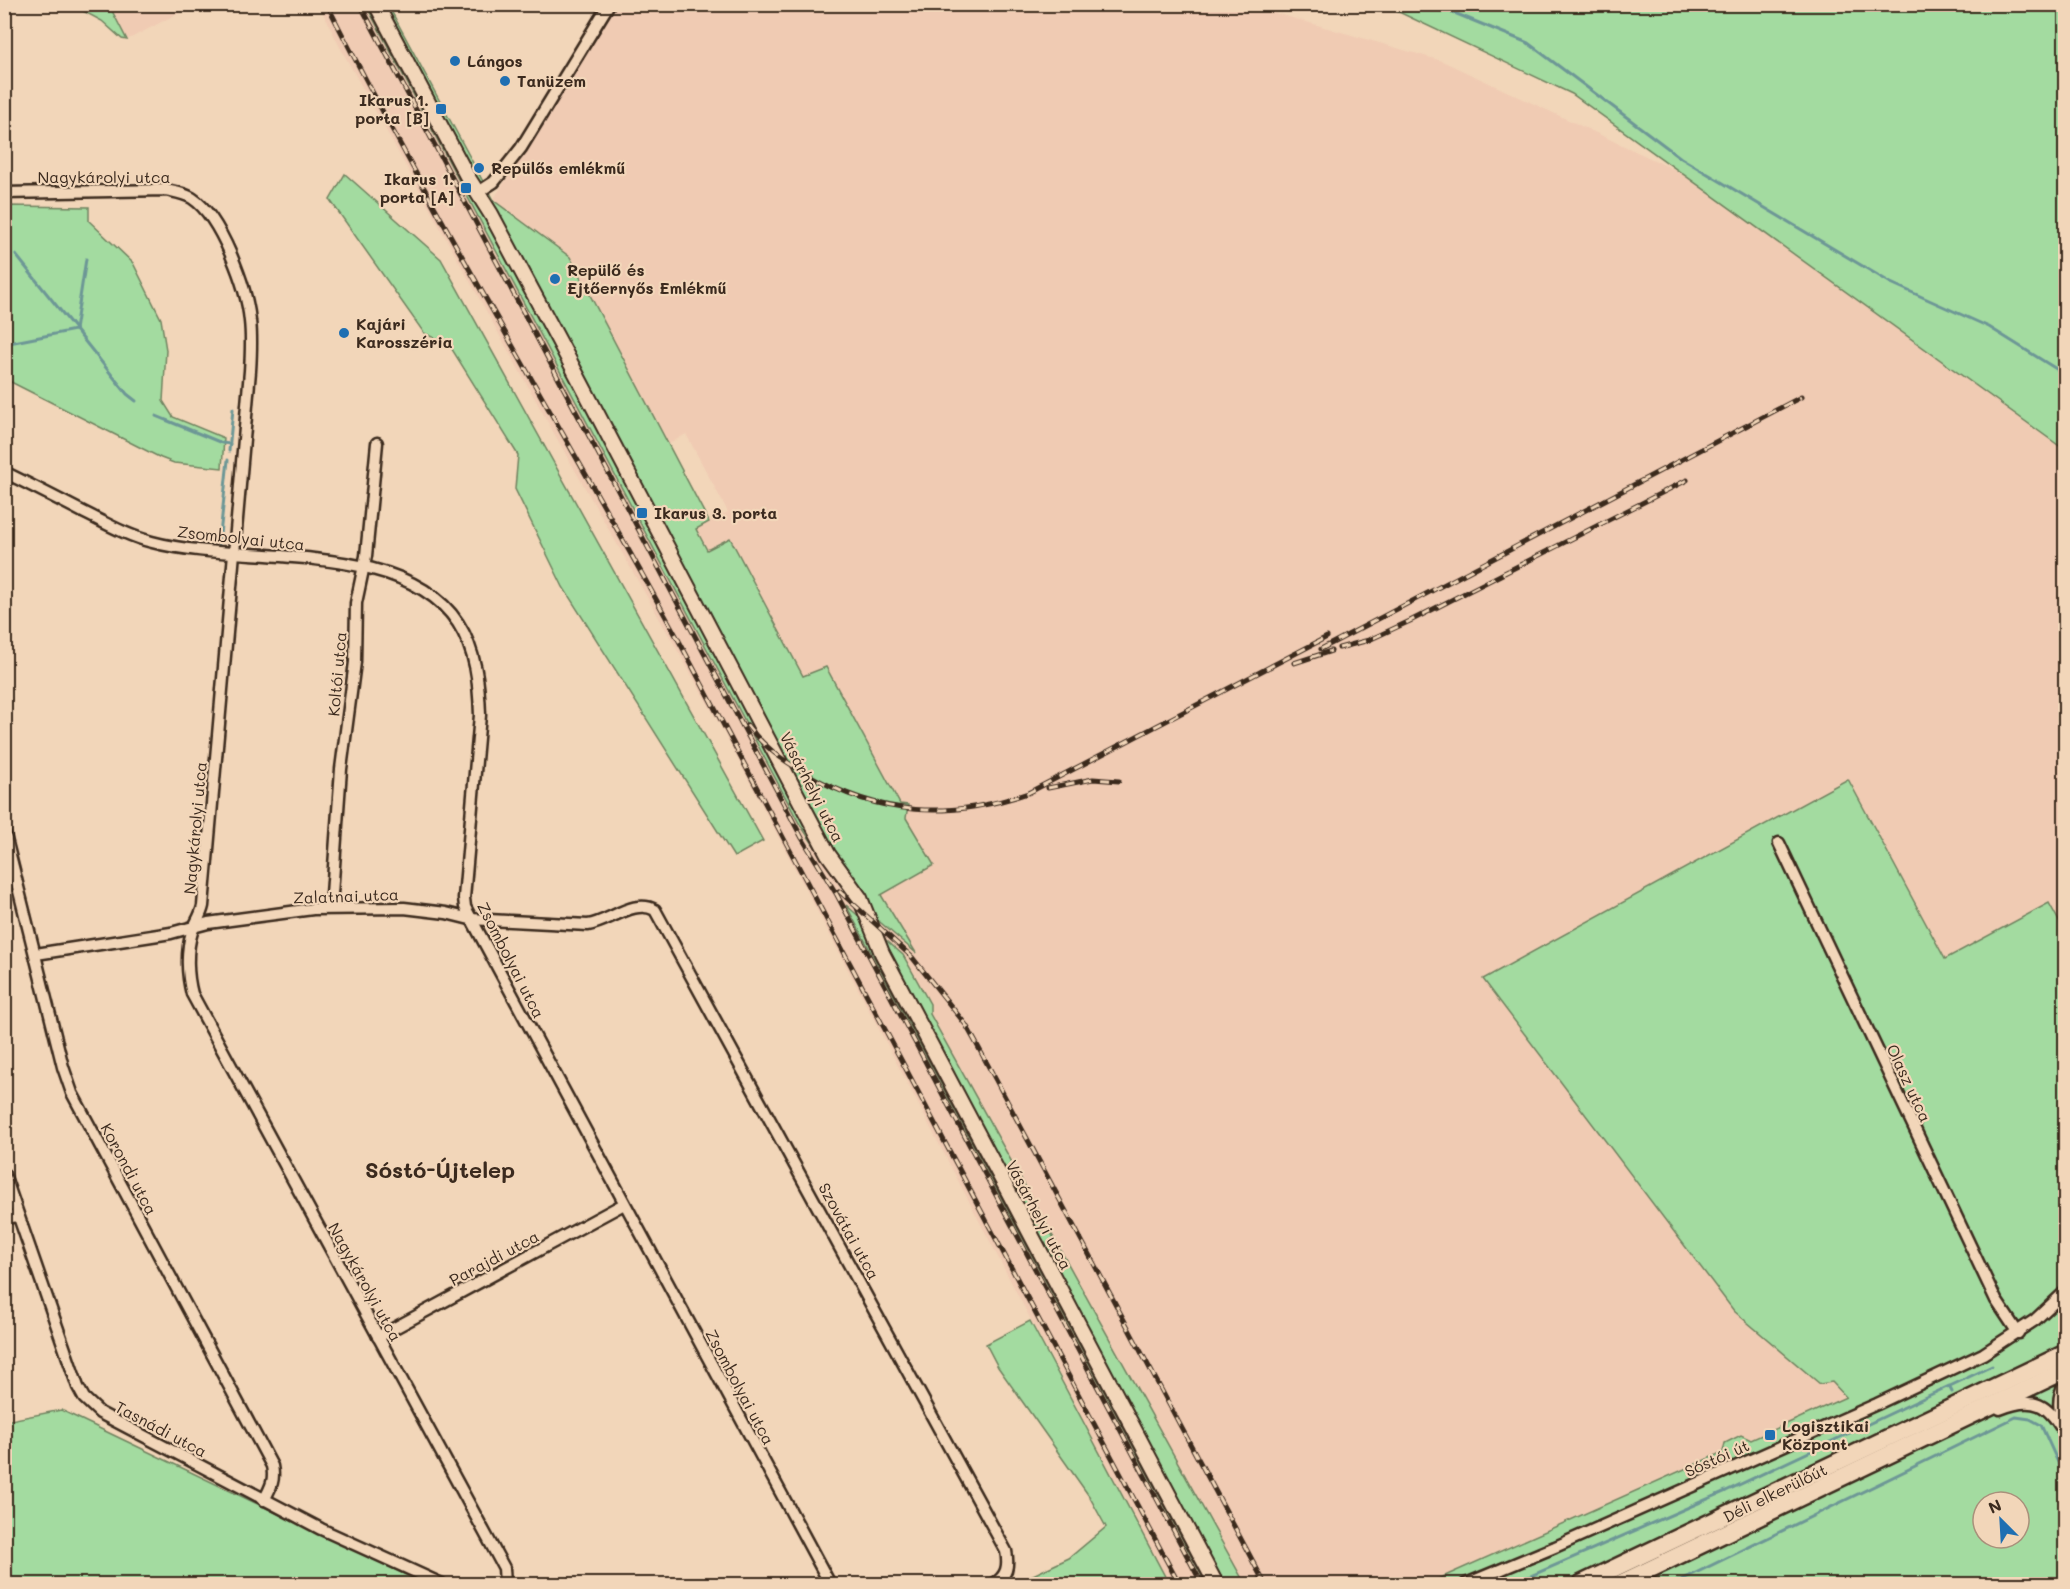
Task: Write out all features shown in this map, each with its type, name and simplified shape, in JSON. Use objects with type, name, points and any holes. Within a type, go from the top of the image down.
[{"type":"main road","name":"Déli elkerülőút","points":[[1581,1584],[2066,1353]]},
{"type":"main road","name":"Déli elkerülőút","points":[[1619,1584],[2066,1370]]},
{"type":"street","name":"Vásárhelyi utca","points":[[376,4],[539,303],[828,854],[860,898],[875,939],[893,974],[1216,1584]]},
{"type":"street","points":[[477,193],[494,182],[521,148],[609,4]]},
{"type":"street","name":"Nagykárolyi utca","points":[[4,193],[166,190],[180,192],[202,206],[212,219],[241,281],[246,297],[251,336],[249,382],[203,906],[191,936],[189,982],[192,994],[504,1568],[505,1584]]},
{"type":"street","name":"Koltói utca","points":[[331,908],[341,769],[355,662],[356,603],[363,565],[376,443]]},
{"type":"street","name":"Zsombolyai utca","points":[[4,472],[131,536],[177,548],[363,565],[418,587],[434,597],[458,623],[475,662],[479,685],[480,715],[464,898],[470,919],[830,1584]]},
{"type":"street","name":"Korondi utca","points":[[4,831],[63,1067],[72,1093],[272,1466],[274,1476],[272,1485],[264,1500]]},
{"type":"street","name":"Olasz utca","points":[[1779,843],[1996,1300],[2018,1334]]},
{"type":"street","name":"Zalatnai utca","points":[[36,954],[171,933],[208,923],[331,908],[424,910],[470,919],[588,925],[640,906],[648,906],[655,910]]},
{"type":"street","name":"Szovátai utca","points":[[655,910],[1006,1551],[1007,1570],[1004,1577],[994,1584]]},
{"type":"street","name":"Tasnádi utca","points":[[4,1174],[78,1387],[91,1406],[100,1413],[264,1500],[442,1584]]},
{"type":"street","name":"Parajdi utca","points":[[378,1337],[624,1204]]},
{"type":"street","points":[[4,1218],[18,1216]]},
{"type":"street","name":"Sóstói út","points":[[1466,1584],[1555,1547],[1877,1404],[1983,1354],[2018,1334],[2066,1292]]},
{"type":"street","points":[[2065,1434],[2059,1394],[2066,1382]]},
{"type":"street","points":[[1949,1426],[2029,1401],[2052,1414],[2065,1434]]},
{"type":"shaded area","points":[[109,5],[194,5],[127,40]]},
{"type":"shaded area","points":[[319,5],[366,5],[799,823],[839,884],[914,951],[880,895],[933,865],[906,817],[908,805],[900,804],[826,667],[804,677],[730,539],[708,551],[696,529],[728,512],[686,434],[669,444],[570,257],[493,200],[617,5],[1247,5],[1442,61],[1684,174],[2065,449],[2065,934],[2049,903],[1945,959],[1832,1382],[1846,1397],[1750,1440],[1741,1435],[1725,1443],[1723,1452],[1427,1584],[1245,1584],[930,1014],[930,1004],[903,955],[847,906],[1206,1584],[1169,1584],[720,725],[555,435],[341,49]]},
{"type":"green space","points":[[72,5],[109,5],[127,40],[122,39],[102,21]]},
{"type":"green space","points":[[366,5],[388,5],[493,200],[570,257],[709,522],[696,529],[707,550],[730,538],[803,676],[826,667],[900,804],[908,805],[906,818],[934,865],[881,895],[916,953],[846,893],[799,823]]},
{"type":"green space","points":[[1384,5],[2065,5],[2065,450],[1572,94]]},
{"type":"green space","points":[[345,174],[441,259],[763,841],[734,857],[563,587],[515,489],[518,455],[450,346],[424,333],[330,200]]},
{"type":"green space","points":[[4,206],[89,207],[89,221],[133,263],[161,319],[166,350],[163,401],[173,417],[224,438],[222,468],[174,463],[161,458],[5,379]]},
{"type":"green space","points":[[1848,779],[1945,959],[2049,903],[2066,934],[2065,1584],[1427,1584],[1723,1452],[1725,1443],[1741,1435],[1751,1440],[1846,1397],[1832,1382],[1820,1384],[1734,1311],[1483,979]]},
{"type":"green space","points":[[846,905],[903,955],[930,1004],[930,1014],[1245,1584],[1206,1584]]},
{"type":"green space","points":[[1030,1321],[1169,1584],[1014,1584],[1069,1558],[1106,1527],[1089,1496],[998,1367],[986,1344]]},
{"type":"green space","points":[[61,1410],[425,1584],[5,1584],[5,1421]]},
{"type":"waterway","points":[[1440,4],[1452,12],[1528,43],[1681,158],[1891,283],[1989,327],[2066,375]]},
{"type":"waterway","points":[[16,255],[127,394],[136,401]]},
{"type":"waterway","points":[[75,330],[86,259]]},
{"type":"waterway","points":[[4,344],[75,330]]},
{"type":"waterway","points":[[229,451],[233,409]]},
{"type":"waterway","points":[[156,416],[222,443],[230,444]]},
{"type":"waterway","points":[[219,544],[228,460]]},
{"type":"waterway","points":[[1950,1386],[1992,1366]]},
{"type":"waterway","points":[[1512,1584],[1726,1491],[1949,1386],[1952,1392]]},
{"type":"waterway","points":[[1673,1584],[2016,1417],[2030,1419],[2041,1425],[2066,1480]]},
{"type":"railway","points":[[327,4],[455,244],[678,639],[1179,1584]]},
{"type":"railway","points":[[360,4],[802,838],[837,895],[1202,1584]]},
{"type":"railway","points":[[1321,649],[1801,397]]},
{"type":"railway","points":[[1339,648],[1369,640],[1410,621],[1687,480]]},
{"type":"railway","points":[[747,725],[767,747],[790,764],[834,788],[861,798],[888,806],[915,809],[943,810],[970,807],[999,802],[1028,793],[1327,637]]},
{"type":"railway","points":[[1294,663],[1331,651]]},
{"type":"railway","points":[[1048,788],[1093,779],[1119,781]]},
{"type":"railway","points":[[839,891],[912,957],[966,1025],[1265,1584]]},
{"type":"place","name":"Lángos","points":[[455,61]]},
{"type":"place","name":"Tanüzem","points":[[505,81]]},
{"type":"place","name":"Ikarus 1. porta [B]","points":[[441,109]]},
{"type":"place","name":"Repülős emlékmű","points":[[479,168]]},
{"type":"place","name":"Ikarus 1. porta [A]","points":[[466,188]]},
{"type":"place","name":"Repülő és Ejtőernyős Emlékmű","points":[[555,279]]},
{"type":"place","name":"Kajári Karosszéria","points":[[344,333]]},
{"type":"place","name":"Ikarus 3. porta","points":[[642,513]]},
{"type":"place","name":"Logisztikai Központ","points":[[1770,1435]]},
{"type":"district","name":"Sóstó-Újtelep","points":[[440,1170]]}]
